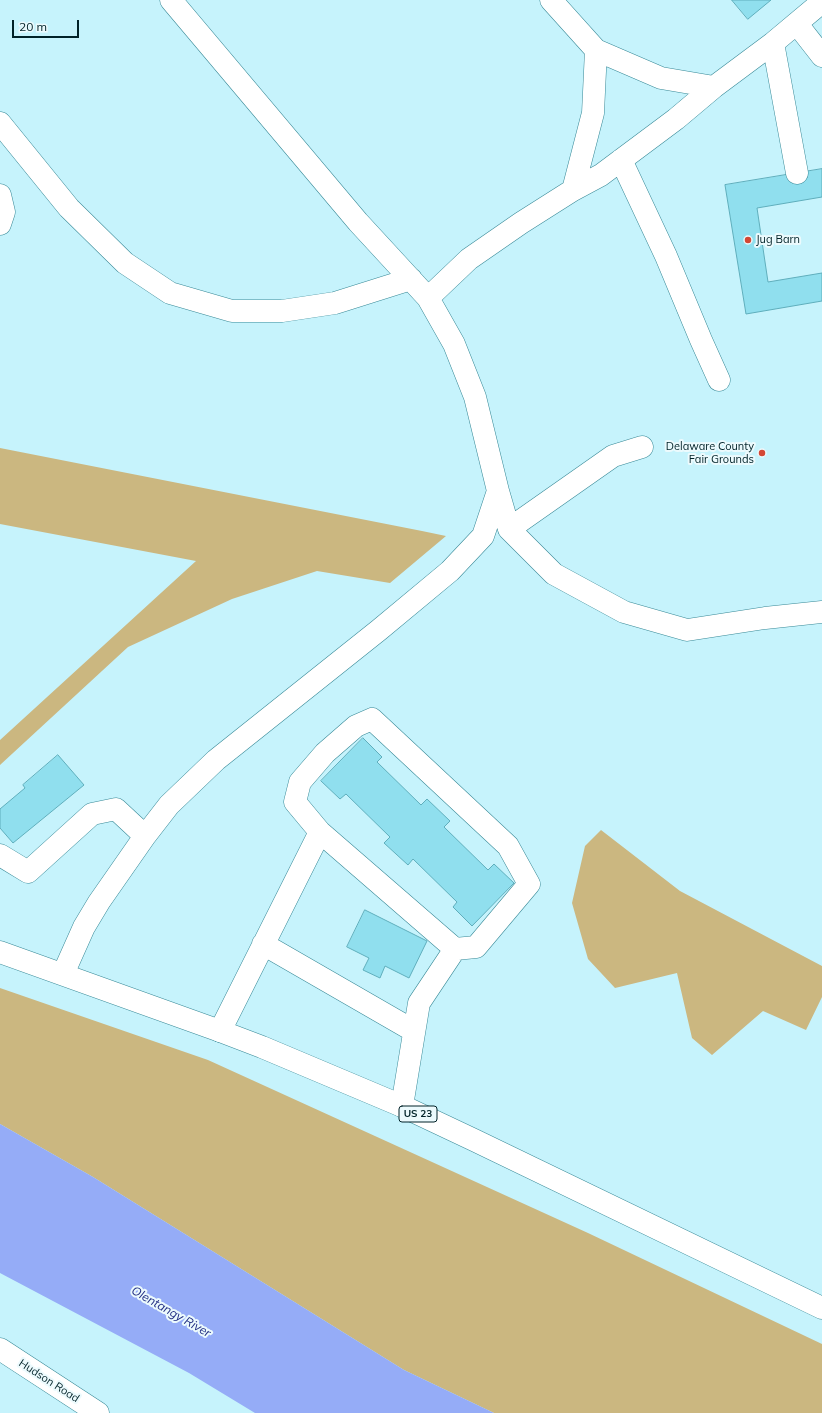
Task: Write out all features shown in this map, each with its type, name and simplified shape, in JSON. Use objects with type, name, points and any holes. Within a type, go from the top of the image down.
[{"type":"main road","points":[[171,0],[358,222],[428,298],[454,344],[475,397],[509,529],[554,574],[624,612],[687,630],[765,618],[822,612]]},
{"type":"main road","points":[[551,0],[596,50],[661,78],[714,87]]},
{"type":"main road","points":[[428,298],[469,259],[521,223],[573,190],[601,175],[676,119],[714,87],[797,24],[822,2]]},
{"type":"main road","points":[[797,24],[822,34]]},
{"type":"main road","points":[[797,24],[822,56]]},
{"type":"main road","points":[[773,43],[797,173]]},
{"type":"main road","points":[[573,190],[593,113],[596,50]]},
{"type":"main road","points":[[0,123],[69,208],[125,263],[170,293],[232,311],[282,311],[335,303],[411,279]]},
{"type":"main road","points":[[621,160],[666,256],[719,380]]},
{"type":"main road","points":[[0,195],[4,212],[0,224]]},
{"type":"main road","points":[[509,529],[613,456],[642,447]]},
{"type":"main road","points":[[63,974],[88,920],[99,902],[145,836],[169,805],[216,760],[379,630],[450,571],[483,536],[498,491]]},
{"type":"main road","points":[[372,719],[508,846],[528,884],[476,947],[455,949],[320,832],[295,802],[300,782],[325,753],[356,726],[372,719]]},
{"type":"main road","points":[[0,854],[28,872],[92,814],[116,809],[145,836]]},
{"type":"main road","points":[[220,1031],[320,832]]},
{"type":"main road","points":[[263,944],[414,1032]]},
{"type":"main road","points":[[402,1106],[419,1003],[455,949]]},
{"type":"main road","name":"US 23","points":[[0,952],[262,1047],[402,1106],[822,1308]]},
{"type":"main road","name":"Hudson Road","points":[[0,1349],[98,1413]]},
{"type":"shaded area","points":[[0,448],[446,536],[390,583],[317,571],[232,599],[128,647],[0,765],[0,740],[196,561],[0,524]]},
{"type":"shaded area","points":[[601,830],[680,891],[822,966],[822,997],[806,1030],[763,1011],[712,1055],[692,1038],[677,973],[615,988],[588,959],[572,903],[585,846]]},
{"type":"shaded area","points":[[0,988],[208,1060],[588,1233],[822,1344],[822,1413],[494,1413],[404,1370],[93,1177],[0,1124]]},
{"type":"water","name":"Olentangy River","points":[[0,1124],[93,1177],[404,1370],[494,1413],[255,1413],[189,1373],[0,1273]]},
{"type":"building","points":[[732,0],[771,0],[748,19]]},
{"type":"building","name":"Jug Barn","points":[[822,169],[822,197],[757,208],[768,282],[822,273],[822,301],[746,314],[725,185]]},
{"type":"building","points":[[363,738],[382,757],[377,762],[421,805],[427,799],[450,821],[444,827],[488,870],[494,864],[514,883],[472,926],[453,907],[457,902],[413,859],[408,865],[384,843],[390,837],[346,794],[340,799],[321,781]]},
{"type":"building","points":[[58,755],[84,785],[13,843],[0,828],[0,809],[25,788],[23,785]]},
{"type":"building","points":[[365,910],[427,941],[409,978],[385,966],[380,978],[363,970],[369,958],[347,947]]},
{"type":"place","name":"Jug Barn","points":[[748,240]]},
{"type":"place","name":"Delaware County Fair Grounds","points":[[762,453]]}]
